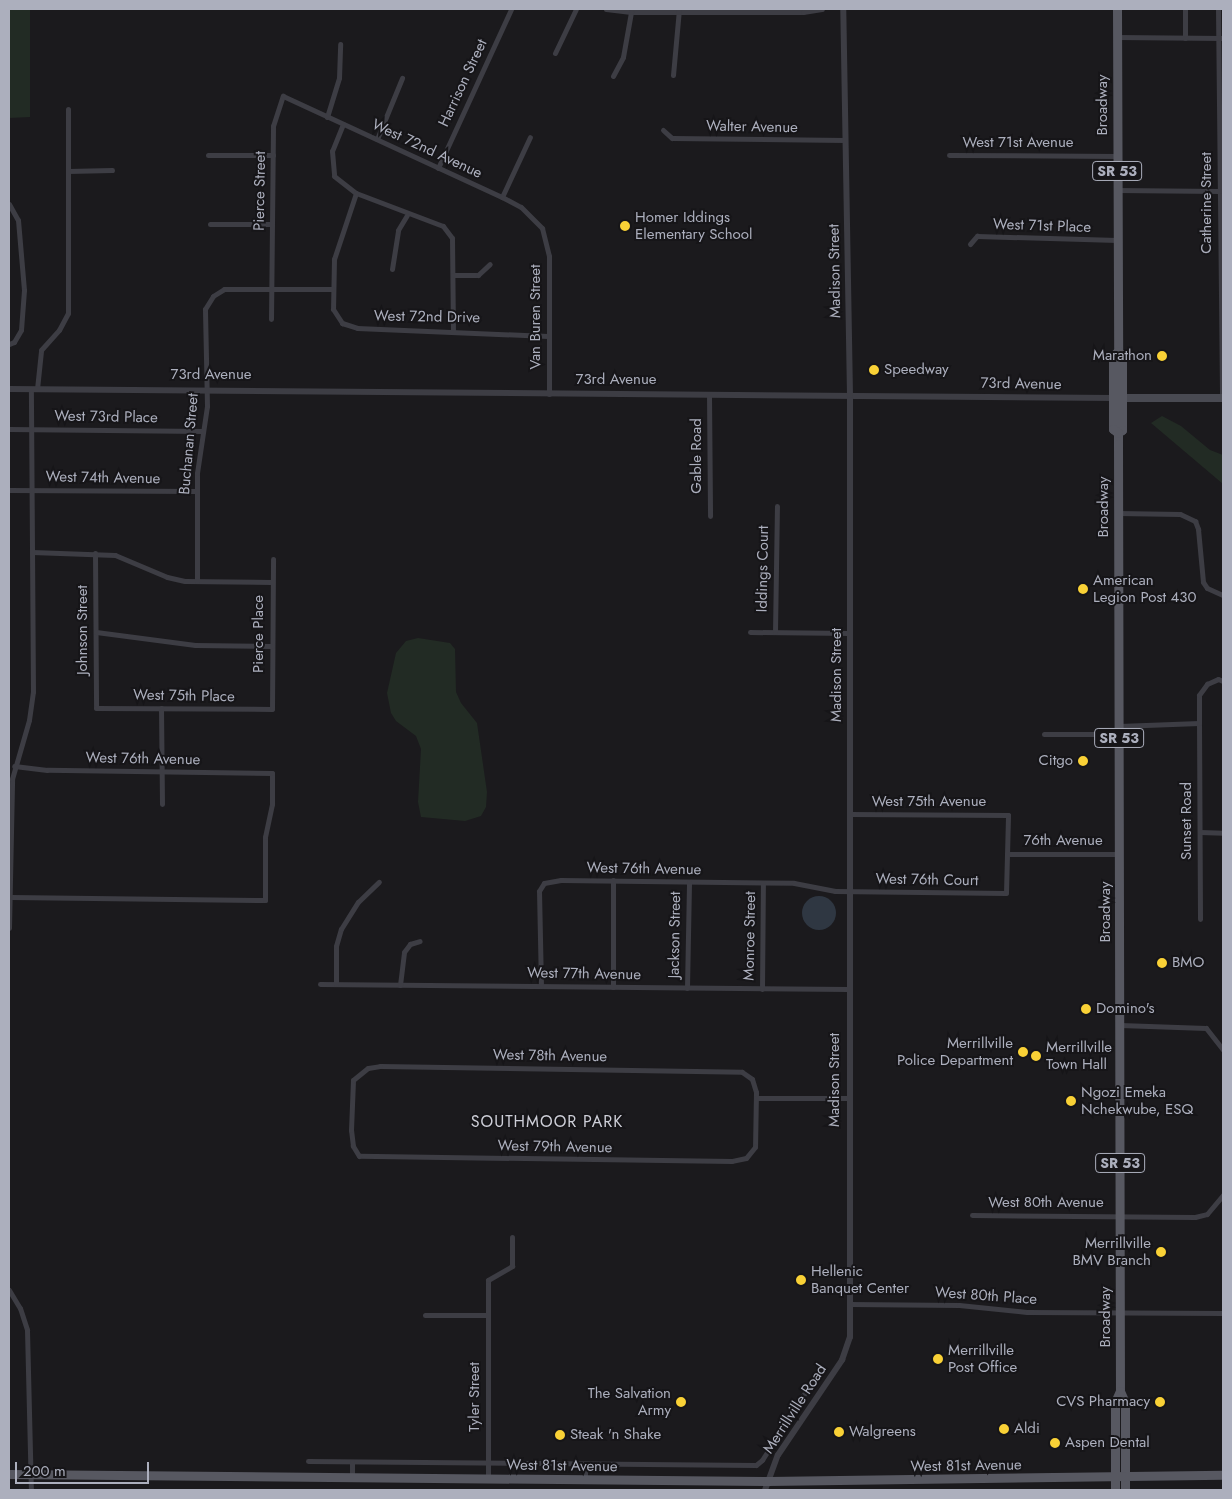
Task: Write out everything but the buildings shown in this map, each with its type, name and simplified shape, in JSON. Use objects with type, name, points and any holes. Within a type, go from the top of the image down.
[{"type":"main road","name":"Broadway","points":[[1117,9],[1118,351],[1122,355],[1117,398],[1122,430],[1118,433],[1120,1391],[1125,1402],[1125,1490]]},
{"type":"main road","name":"73rd Avenue","points":[[1117,398],[1222,398]]},
{"type":"main road","name":"Broadway","points":[[1115,1490],[1115,1402],[1120,1391]]},
{"type":"main road","name":"West 81st Avenue","points":[[9,1474],[585,1480],[766,1486],[1223,1475]]},
{"type":"street","name":"Harrison Street","points":[[438,168],[511,9]]},
{"type":"street","points":[[556,53],[576,9]]},
{"type":"street","points":[[606,9],[631,12],[679,9],[803,12],[822,9]]},
{"type":"street","points":[[673,75],[679,9]]},
{"type":"street","name":"Madison Street","points":[[843,9],[850,396],[849,1342]]},
{"type":"street","points":[[1185,9],[1185,38]]},
{"type":"street","name":"Catherine Street","points":[[1218,9],[1221,38],[1222,398]]},
{"type":"street","points":[[613,76],[627,41],[631,12]]},
{"type":"street","points":[[1117,37],[1221,38]]},
{"type":"street","points":[[327,117],[339,78],[340,44]]},
{"type":"street","points":[[377,139],[402,78]]},
{"type":"street","name":"West 72nd Avenue","points":[[283,96],[502,197],[533,218],[542,228],[547,242]]},
{"type":"street","name":"Pierce Street","points":[[271,319],[273,126],[283,96]]},
{"type":"street","points":[[9,928],[14,766],[32,700],[31,429],[34,388],[41,350],[59,330],[68,313],[68,109]]},
{"type":"street","points":[[343,124],[331,162],[334,176],[356,193],[407,215],[443,226],[452,238],[454,275],[452,330]]},
{"type":"street","name":"Walter Avenue","points":[[663,130],[672,138],[845,140]]},
{"type":"street","points":[[502,197],[530,137]]},
{"type":"street","points":[[208,155],[273,155]]},
{"type":"street","name":"West 71st Avenue","points":[[949,155],[1117,156]]},
{"type":"street","points":[[68,171],[112,170]]},
{"type":"street","points":[[1117,190],[1220,191]]},
{"type":"street","name":"West 72nd Drive","points":[[356,193],[338,240],[332,289],[334,309],[342,322],[357,328],[452,330],[548,336]]},
{"type":"street","points":[[9,204],[18,220],[24,290],[21,330],[14,342],[9,344]]},
{"type":"street","points":[[392,269],[398,230],[407,215]]},
{"type":"street","points":[[210,224],[272,224]]},
{"type":"street","name":"West 71st Place","points":[[970,244],[977,236],[1117,240]]},
{"type":"street","name":"Van Buren Street","points":[[547,242],[549,394]]},
{"type":"street","points":[[454,275],[478,275],[490,264]]},
{"type":"street","points":[[272,288],[332,289]]},
{"type":"street","name":"Buchanan Street","points":[[198,582],[197,491],[207,389],[205,309],[213,296],[224,289],[272,288]]},
{"type":"street","name":"73rd Avenue","points":[[9,389],[207,389],[549,394],[1117,398]]},
{"type":"street","name":"Gable Road","points":[[709,395],[710,516]]},
{"type":"street","name":"West 73rd Place","points":[[9,429],[203,431]]},
{"type":"street","name":"West 74th Avenue","points":[[9,490],[197,491]]},
{"type":"street","name":"Iddings Court","points":[[775,632],[777,506]]},
{"type":"street","points":[[1118,513],[1180,514],[1195,521],[1198,529],[1203,582],[1208,588],[1223,595]]},
{"type":"street","points":[[32,552],[95,553],[121,556],[171,578],[198,582],[271,582]]},
{"type":"street","name":"Johnson Street","points":[[95,553],[96,708]]},
{"type":"street","name":"Pierce Place","points":[[272,709],[271,582],[273,559]]},
{"type":"street","points":[[96,632],[195,645],[272,646]]},
{"type":"street","points":[[750,632],[849,633]]},
{"type":"street","name":"Sunset Road","points":[[1200,920],[1199,695],[1207,684],[1218,680],[1223,682]]},
{"type":"street","name":"West 75th Place","points":[[96,708],[272,709]]},
{"type":"street","points":[[161,708],[162,804]]},
{"type":"street","points":[[1044,734],[1199,723]]},
{"type":"street","name":"West 76th Avenue","points":[[11,897],[265,900],[265,837],[272,809],[272,773],[47,770],[14,766]]},
{"type":"street","name":"West 75th Avenue","points":[[850,814],[1008,815],[1007,854]]},
{"type":"street","points":[[1200,832],[1223,833]]},
{"type":"street","name":"76th Avenue","points":[[1007,854],[1119,854]]},
{"type":"street","name":"West 76th Court","points":[[848,891],[1006,893],[1007,854]]},
{"type":"street","points":[[613,880],[613,987]]},
{"type":"street","name":"West 76th Avenue","points":[[541,986],[539,890],[544,883],[613,880],[794,883],[820,890],[848,891]]},
{"type":"street","points":[[336,984],[336,946],[341,928],[358,902],[380,882]]},
{"type":"street","name":"Jackson Street","points":[[687,988],[689,882]]},
{"type":"street","name":"Monroe Street","points":[[762,989],[763,883]]},
{"type":"street","points":[[400,985],[404,952],[410,944],[420,941]]},
{"type":"street","name":"West 77th Avenue","points":[[320,984],[848,989]]},
{"type":"street","points":[[1120,1025],[1206,1028],[1223,1050]]},
{"type":"street","name":"West 78th Avenue","points":[[359,1156],[353,1146],[351,1130],[351,1092],[353,1080],[360,1072],[380,1066],[742,1072],[752,1079],[756,1098]]},
{"type":"street","points":[[756,1098],[848,1098]]},
{"type":"street","name":"West 79th Avenue","points":[[359,1156],[732,1161],[750,1154],[756,1140],[756,1098]]},
{"type":"street","name":"West 80th Avenue","points":[[972,1215],[1195,1217],[1207,1214],[1219,1204],[1223,1195]]},
{"type":"street","name":"Tyler Street","points":[[488,1479],[488,1280],[512,1266],[512,1237]]},
{"type":"street","points":[[9,1290],[20,1308],[27,1330],[30,1490]]},
{"type":"street","name":"West 80th Place","points":[[850,1304],[959,1305],[1027,1312],[1223,1313]]},
{"type":"street","points":[[425,1315],[488,1315]]},
{"type":"street","name":"Merrillville Road","points":[[766,1486],[782,1448],[842,1360],[849,1342]]},
{"type":"street","points":[[308,1461],[756,1465],[762,1460],[804,1393],[813,1403]]},
{"type":"street","points":[[352,1462],[352,1478]]},
{"type":"street","points":[[585,1464],[585,1480]]},
{"type":"shaded area","points":[[9,9],[30,9],[30,117],[9,118]]},
{"type":"shaded area","points":[[1162,416],[1181,426],[1210,450],[1223,455],[1223,484],[1151,423]]},
{"type":"shaded area","points":[[418,638],[450,643],[455,649],[456,692],[461,703],[477,723],[487,792],[486,807],[481,816],[465,821],[421,817],[418,802],[421,749],[416,736],[396,721],[391,713],[387,693],[396,653],[406,641]]},
{"type":"shaded area","points":[[819,896],[826,897],[831,901],[835,906],[835,920],[831,925],[826,929],[819,930],[812,929],[807,925],[803,920],[802,913],[803,906],[807,901],[812,897]]},
{"type":"place","name":"Homer Iddings Elementary School","points":[[625,226]]},
{"type":"place","name":"Marathon","points":[[1162,356]]},
{"type":"place","name":"Speedway","points":[[874,370]]},
{"type":"place","name":"American Legion Post 430","points":[[1083,589]]},
{"type":"place","name":"Citgo","points":[[1083,761]]},
{"type":"place","name":"BMO","points":[[1162,963]]},
{"type":"place","name":"Domino's","points":[[1086,1009]]},
{"type":"place","name":"Merrillville Police Department","points":[[1023,1052]]},
{"type":"place","name":"Merrillville Town Hall","points":[[1036,1056]]},
{"type":"place","name":"Ngozi Emeka Nchekwube, ESQ","points":[[1071,1101]]},
{"type":"place","name":"Merrillville BMV Branch","points":[[1161,1252]]},
{"type":"place","name":"Hellenic Banquet Center","points":[[801,1280]]},
{"type":"place","name":"Merrillville Post Office","points":[[938,1359]]},
{"type":"place","name":"The Salvation Army","points":[[681,1402]]},
{"type":"place","name":"CVS Pharmacy","points":[[1160,1402]]},
{"type":"place","name":"Aldi","points":[[1004,1429]]},
{"type":"place","name":"Walgreens","points":[[839,1432]]},
{"type":"place","name":"Steak 'n Shake","points":[[560,1435]]},
{"type":"place","name":"Aspen Dental","points":[[1055,1443]]},
{"type":"district","name":"SOUTHMOOR PARK","points":[[547,1122]]}]
